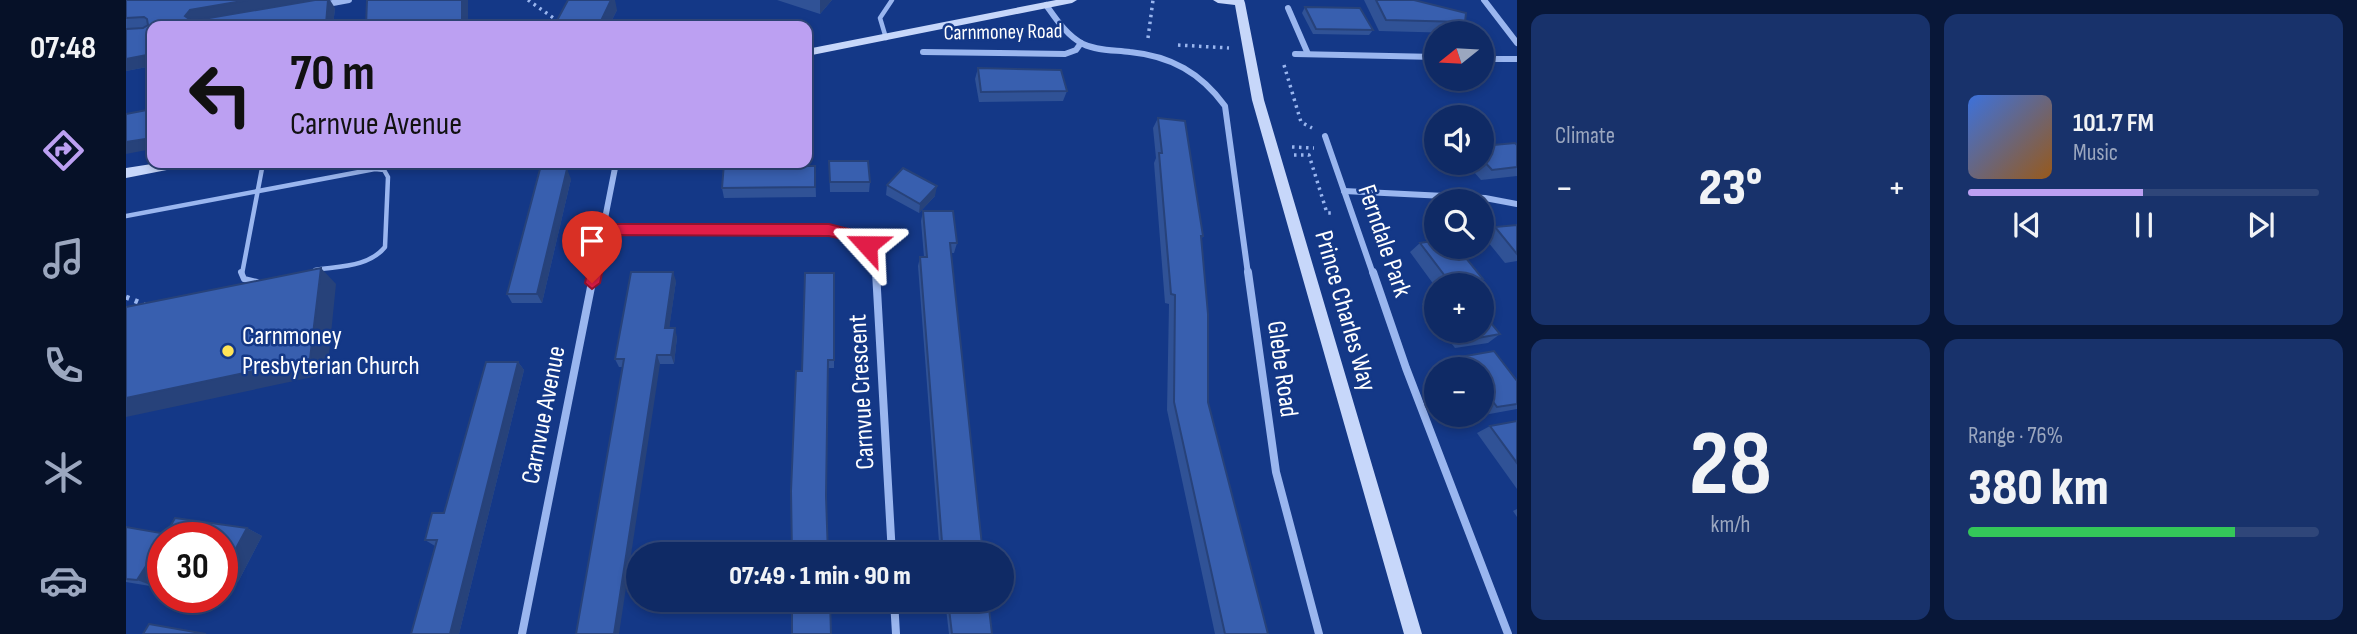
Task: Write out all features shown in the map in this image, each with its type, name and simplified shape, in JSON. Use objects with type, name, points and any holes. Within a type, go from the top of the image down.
[{"type":"street","points":[[309,7],[349,0]]},
{"type":"street","name":"Carnmoney Road","points":[[812,52],[1072,0]]},
{"type":"street","points":[[1218,0],[1240,1]]},
{"type":"street","points":[[1484,0],[1517,43]]},
{"type":"street","name":"Prince Charles Way","points":[[1240,1],[1247,50],[1272,150],[1413,634]]},
{"type":"street","name":"Carnmoney Road","points":[[1046,5],[1066,32],[1081,43],[1098,49],[1145,53],[1191,70],[1211,85],[1225,106]]},
{"type":"street","points":[[1288,8],[1308,54]]},
{"type":"street","name":"Carnmoney Road","points":[[923,52],[1056,54],[1076,50],[1081,43]]},
{"type":"street","points":[[1296,54],[1424,57]]},
{"type":"street","points":[[1494,58],[1517,59]]},
{"type":"street","name":"Glebe Road","points":[[1225,106],[1276,472],[1319,634]]},
{"type":"street","name":"Ferndale Park","points":[[1325,136],[1406,368],[1508,634]]},
{"type":"street","points":[[126,173],[154,168]]},
{"type":"street","name":"Carnvue Avenue","points":[[522,634],[615,168]]},
{"type":"street","points":[[1344,191],[1485,198],[1517,204]]},
{"type":"street","name":"Carnvue Crescent","points":[[603,229],[829,230],[851,235],[867,245],[876,261],[878,285],[891,542]]},
{"type":"street","points":[[895,612],[896,634]]},
{"type":"lane","points":[[886,38],[878,25],[878,16],[892,0]]},
{"type":"lane","points":[[262,168],[241,271],[244,279],[255,282],[268,280]]},
{"type":"lane","points":[[126,216],[375,169],[384,170],[388,177],[386,247],[371,259],[307,272]]},
{"type":"path","points":[[528,0],[558,21]]},
{"type":"path","points":[[1145,53],[1153,0]]},
{"type":"path","points":[[1147,44],[1247,50]]},
{"type":"path","points":[[1284,63],[1301,122],[1325,136]]},
{"type":"path","points":[[1272,150],[1329,149]]},
{"type":"path","points":[[1272,150],[1309,155],[1327,213],[1352,215]]},
{"type":"path","points":[[126,297],[152,307]]},
{"type":"building","points":[[126,0],[248,0],[190,10],[185,16],[192,21],[126,18]]},
{"type":"building","points":[[315,0],[328,0],[326,21],[192,21]]},
{"type":"building","points":[[367,0],[462,0],[462,21],[366,21]]},
{"type":"building","points":[[568,0],[611,0],[601,21],[557,21]]},
{"type":"building","points":[[1376,0],[1414,0],[1466,13],[1465,21],[1386,20]]},
{"type":"building","points":[[1305,7],[1360,8],[1373,30],[1316,29]]},
{"type":"building","points":[[147,26],[147,55],[126,59],[126,29]]},
{"type":"building","points":[[978,68],[1061,70],[1067,91],[981,92]]},
{"type":"building","points":[[147,110],[147,139],[126,142],[126,114]]},
{"type":"building","points":[[1158,118],[1185,121],[1203,236],[1208,314],[1208,402],[1268,634],[1225,634],[1174,402],[1175,295],[1171,294]]},
{"type":"building","points":[[1515,143],[1517,167],[1494,170],[1494,145]]},
{"type":"building","points":[[829,161],[868,161],[870,182],[830,182]]},
{"type":"building","points":[[815,166],[815,187],[722,188],[724,168]]},
{"type":"building","points":[[903,168],[937,186],[920,204],[887,185]]},
{"type":"building","points":[[540,169],[567,169],[537,294],[507,294]]},
{"type":"building","points":[[923,211],[953,211],[957,243],[950,243],[982,542],[942,542],[920,257],[927,257]]},
{"type":"building","points":[[1517,225],[1517,254],[1495,227]]},
{"type":"building","points":[[1432,259],[1467,259],[1478,273],[1443,273]]},
{"type":"building","name":"Carnmoney Presbyterian Church","points":[[321,268],[310,359],[126,398],[126,307]]},
{"type":"building","points":[[631,272],[673,272],[665,328],[675,328],[671,355],[657,355],[628,542],[626,542],[614,634],[576,634],[624,359],[615,359]]},
{"type":"building","points":[[805,273],[834,273],[834,360],[828,360],[828,542],[792,542],[796,371],[802,371]]},
{"type":"building","points":[[1494,351],[1517,381],[1517,404],[1497,407],[1494,403],[1494,357],[1460,357]]},
{"type":"building","points":[[486,362],[518,362],[450,634],[411,634],[437,540],[425,540],[432,513],[444,513]]},
{"type":"building","points":[[1517,421],[1517,463],[1491,427]]},
{"type":"building","points":[[175,518],[204,522],[173,522]]},
{"type":"building","points":[[126,527],[147,531],[147,566],[137,580],[126,579]]},
{"type":"building","points":[[238,527],[247,528],[238,545]]},
{"type":"building","points":[[792,612],[830,612],[831,634],[792,634]]},
{"type":"building","points":[[949,612],[989,612],[992,634],[952,634]]},
{"type":"building","points":[[149,624],[206,634],[143,634]]},
{"type":"place","name":"Carnmoney Presbyterian Church","points":[[228,351]]},
{"type":"route","points":[[592,283],[603,229],[829,230],[851,235],[867,245]]}]
